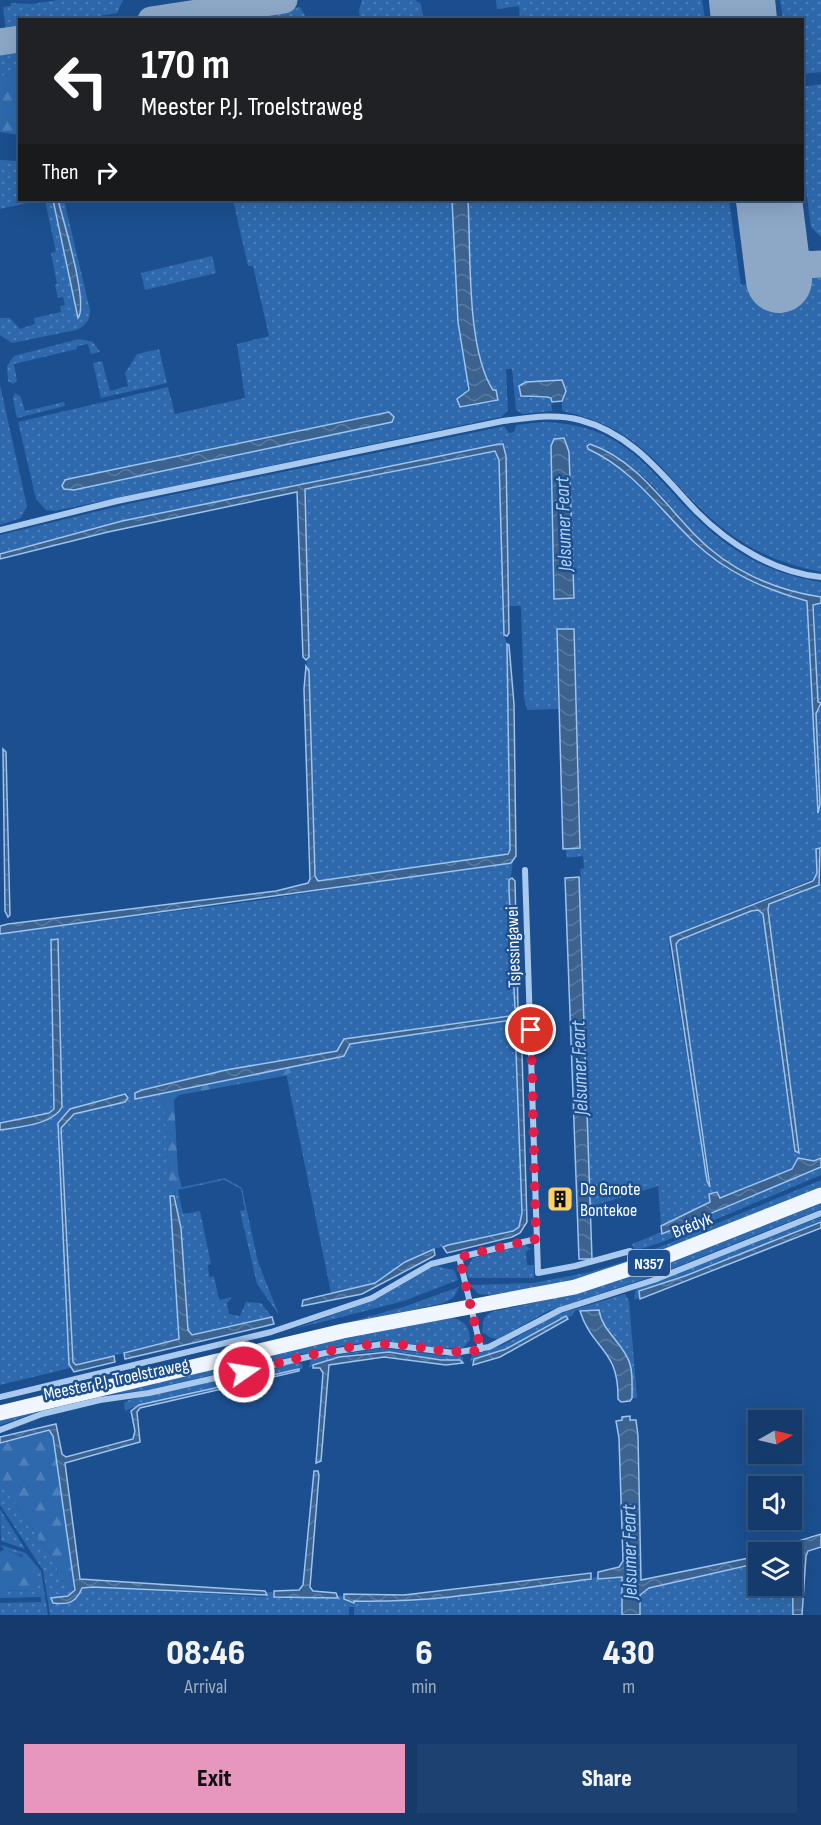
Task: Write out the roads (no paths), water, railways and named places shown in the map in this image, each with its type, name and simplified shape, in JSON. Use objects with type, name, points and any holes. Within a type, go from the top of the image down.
[{"type":"main road","name":"Brédyk","points":[[470,1307],[602,1279],[821,1195]]},
{"type":"main road","name":"Meester P.J. Troelstraweg","points":[[0,1413],[343,1331],[470,1307]]},
{"type":"street","points":[[0,530],[117,501],[503,422],[557,417],[595,424],[624,440],[654,464],[716,530],[745,550],[781,568],[821,577]]},
{"type":"street","name":"Tsjessingawei","points":[[525,870],[538,1273],[597,1261],[630,1251]]},
{"type":"street","name":"Brédyk","points":[[481,1350],[510,1338],[560,1310],[654,1280],[821,1213]]},
{"type":"street","points":[[481,1350],[459,1257],[536,1239]]},
{"type":"street","name":"Meester P.J. Troelstraweg","points":[[0,1397],[284,1329],[372,1298],[422,1268],[459,1257]]},
{"type":"street","name":"Meester P.J. Troelstraweg","points":[[0,1430],[42,1414],[100,1400],[149,1393],[325,1353],[383,1344],[443,1353],[481,1350]]},
{"type":"water","points":[[53,201],[58,201],[74,261],[81,310],[78,318]]},
{"type":"water","points":[[452,201],[468,201],[474,325],[484,372],[493,390],[496,390],[498,400],[460,407],[457,399],[469,390],[458,322]]},
{"type":"water","points":[[562,380],[566,391],[562,401],[552,402],[551,398],[547,397],[521,396],[519,386],[526,382]]},
{"type":"water","points":[[389,412],[394,417],[392,422],[74,490],[64,489],[62,486],[65,480],[73,478]]},
{"type":"water","name":"Jelsumer Feart","points":[[564,438],[569,452],[574,598],[554,599],[551,446],[554,439]]},
{"type":"water","points":[[503,444],[506,456],[509,633],[507,636],[504,635],[499,460],[495,451],[305,489],[309,657],[306,660],[303,657],[297,492],[108,532],[0,559],[0,554],[122,521]]},
{"type":"water","points":[[590,444],[621,460],[635,471],[696,536],[723,559],[769,584],[821,597],[821,603],[813,605],[818,702],[821,703],[816,714],[820,804],[818,813],[807,601],[747,579],[720,563],[694,542],[633,479],[588,449],[587,446]]},
{"type":"water","points":[[557,629],[574,629],[580,848],[563,849]]},
{"type":"water","points":[[507,644],[509,645],[514,704],[516,856],[511,863],[0,934],[0,926],[8,924],[276,891],[308,883],[310,879],[304,689],[306,666],[309,671],[315,876],[318,881],[508,854],[510,850]]},
{"type":"water","points":[[3,749],[6,752],[10,915],[8,917],[5,911]]},
{"type":"water","points":[[820,848],[819,885],[769,904],[768,910],[799,1153],[795,1151],[763,914],[758,910],[751,911],[679,940],[676,944],[710,1187],[707,1181],[670,937],[813,881],[817,873],[816,849]]},
{"type":"water","name":"Jelsumer Feart","points":[[579,877],[592,1259],[579,1259],[565,878]]},
{"type":"water","points":[[512,878],[515,881],[518,1008],[515,1008],[509,890],[509,880]]},
{"type":"water","points":[[58,939],[62,1107],[51,1118],[43,1121],[0,1130],[0,1123],[49,1113],[54,1109],[51,940]]},
{"type":"water","points":[[518,1015],[521,1019],[527,1222],[520,1233],[512,1237],[447,1253],[443,1247],[513,1231],[519,1227],[522,1213],[515,1025],[512,1020],[350,1044],[344,1056],[135,1099],[135,1093],[142,1090],[226,1070],[337,1051],[344,1039]]},
{"type":"water","points":[[125,1094],[128,1098],[125,1102],[74,1114],[61,1128],[73,1362],[76,1365],[114,1356],[115,1362],[74,1372],[69,1364],[58,1123],[70,1109]]},
{"type":"water","points":[[798,1158],[814,1161],[821,1158],[821,1167],[662,1234],[661,1226],[710,1202],[709,1194],[717,1192],[720,1198],[792,1169]]},
{"type":"water","points":[[170,1196],[174,1196],[181,1228],[188,1330],[192,1335],[272,1317],[274,1324],[125,1359],[124,1353],[179,1339]]},
{"type":"water","points":[[821,1222],[821,1228],[640,1299],[639,1291],[685,1276]]},
{"type":"water","points":[[434,1249],[435,1255],[432,1257],[362,1294],[302,1306],[303,1300],[375,1283],[405,1262]]},
{"type":"water","points":[[599,1310],[604,1325],[623,1350],[630,1364],[632,1398],[630,1401],[621,1402],[618,1399],[617,1382],[610,1359],[591,1334],[580,1311]]},
{"type":"water","points":[[566,1316],[568,1319],[500,1357],[473,1365],[474,1359],[506,1349]]},
{"type":"water","points":[[389,1352],[441,1360],[460,1360],[463,1363],[446,1365],[384,1357],[329,1365],[321,1461],[316,1463],[323,1373],[320,1368],[313,1368],[313,1365],[339,1357]]},
{"type":"water","points":[[299,1369],[299,1371],[140,1408],[137,1412],[140,1442],[65,1463],[80,1579],[265,1591],[267,1595],[93,1587],[82,1588],[71,1602],[53,1603],[51,1598],[68,1596],[75,1590],[53,1436],[49,1430],[0,1443],[0,1437],[56,1424],[62,1454],[66,1457],[133,1439],[135,1431],[131,1411],[139,1405]]},
{"type":"water","name":"Jelsumer Feart","points":[[630,1416],[630,1420],[636,1420],[638,1436],[641,1580],[748,1558],[748,1566],[649,1588],[640,1595],[640,1615],[622,1615],[622,1577],[598,1579],[598,1572],[619,1567],[623,1561],[619,1438],[616,1421],[622,1420],[622,1417]]},
{"type":"water","points":[[314,1471],[318,1471],[319,1475],[310,1587],[313,1591],[336,1593],[338,1598],[274,1597],[274,1591],[299,1590],[303,1585]]},
{"type":"water","points":[[821,1534],[821,1547],[808,1551],[806,1556],[802,1615],[793,1615],[793,1596],[802,1596],[802,1542],[795,1542]]},
{"type":"water","points":[[591,1573],[591,1579],[473,1594],[413,1600],[354,1601],[354,1603],[344,1599],[344,1594],[404,1595]]},
{"type":"place","name":"De Groote Bontekoe","points":[[560,1199]]}]
